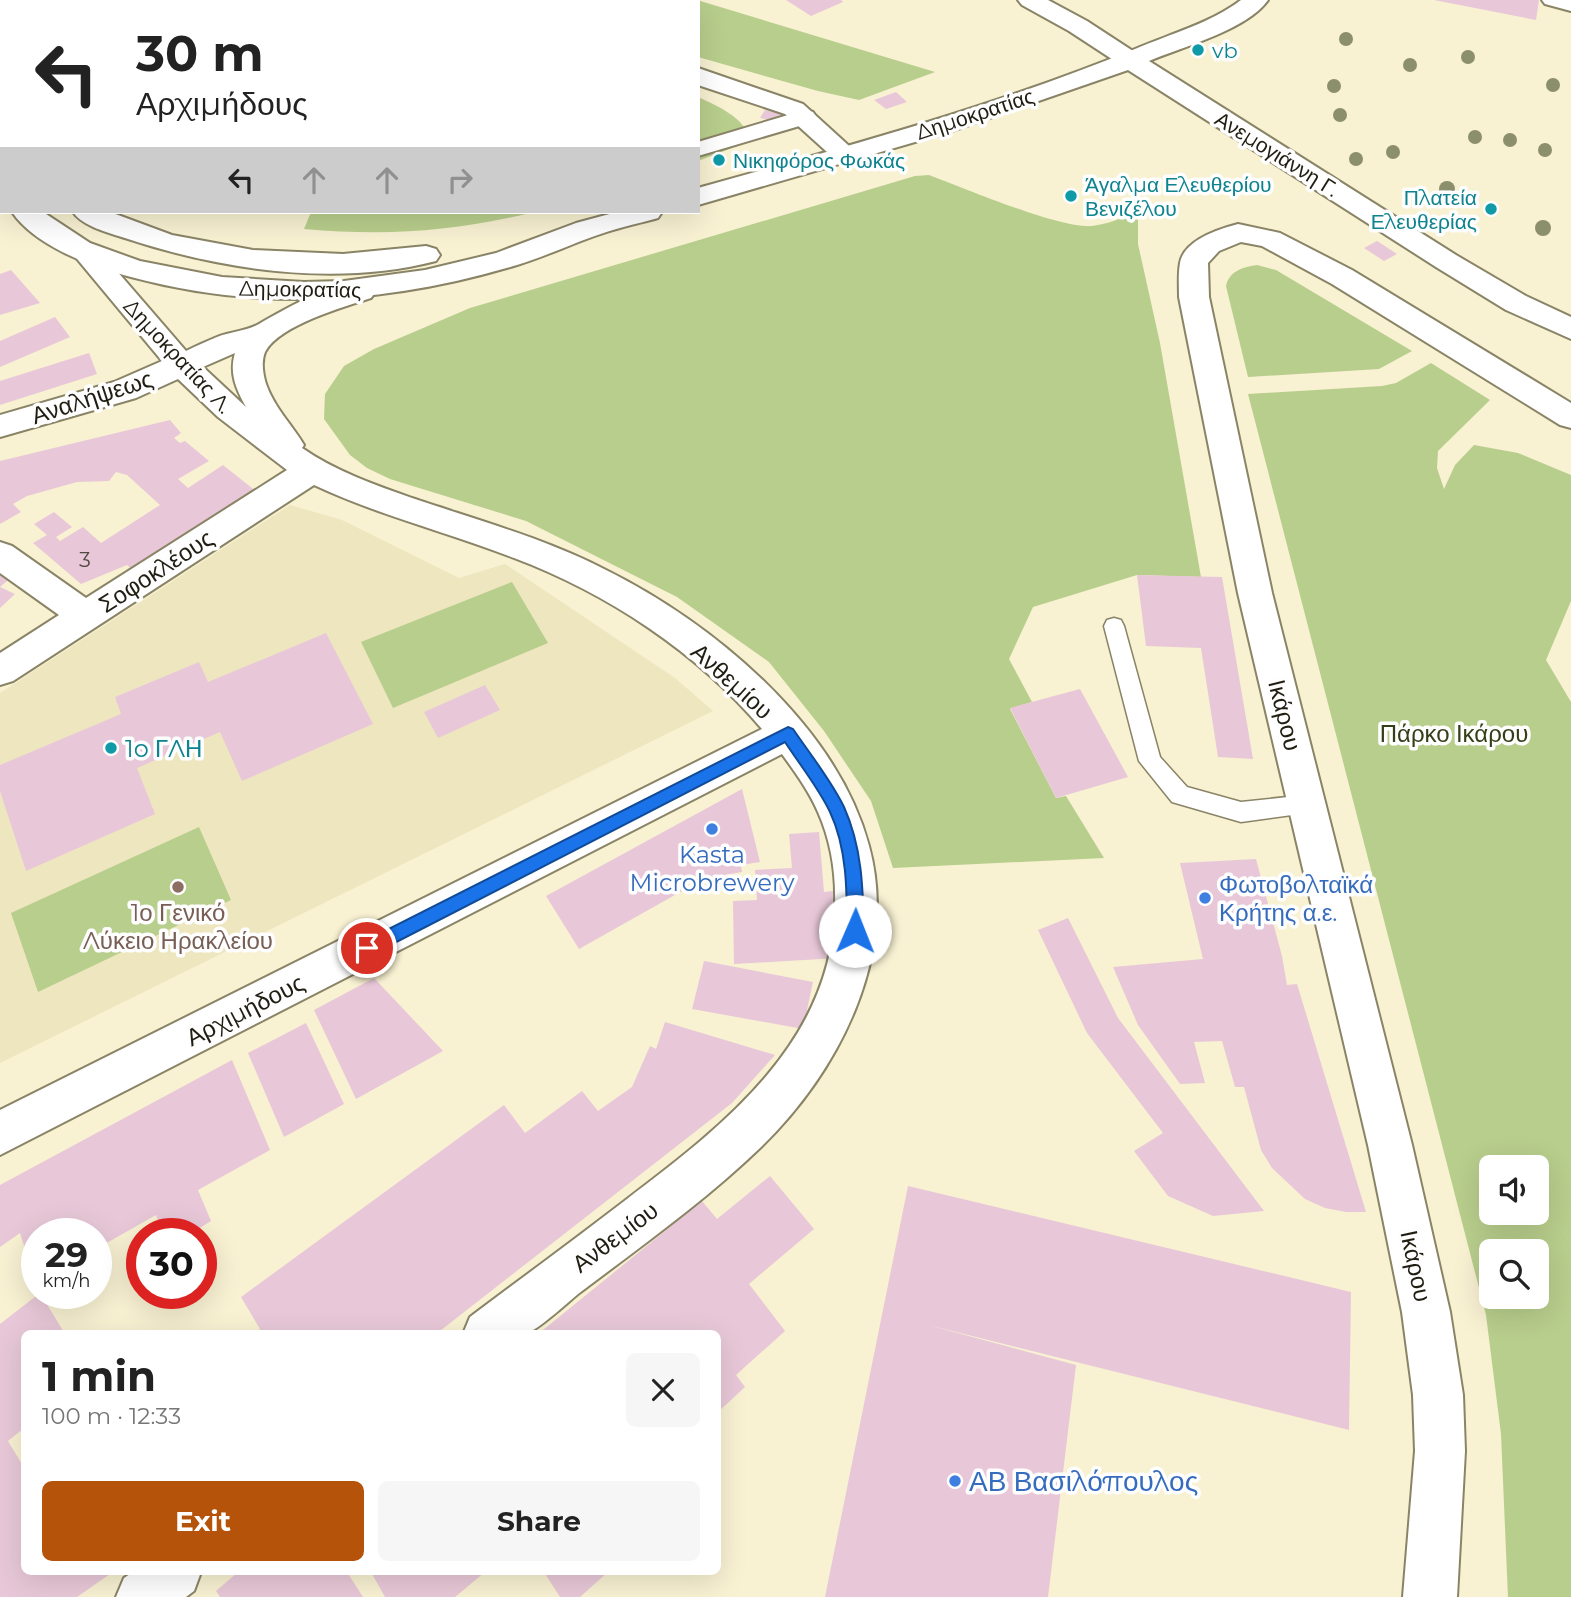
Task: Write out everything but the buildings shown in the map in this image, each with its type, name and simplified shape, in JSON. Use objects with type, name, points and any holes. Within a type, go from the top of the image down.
[{"type":"main road","name":"Ανεμογιάννη Γ.","points":[[1030,0],[1078,26],[1446,261],[1516,303],[1571,329]]},
{"type":"main road","name":"Δημοκρατίας","points":[[700,196],[846,155],[1011,103],[1130,60],[1230,17],[1256,0]]},
{"type":"main road","points":[[700,77],[794,109],[846,155]]},
{"type":"main road","name":"Δημοκρατίας","points":[[28,214],[58,238],[88,254],[145,272],[229,288],[305,293],[361,291],[419,281],[504,260],[584,230],[641,214]]},
{"type":"main road","name":"Δημοκρατίας","points":[[92,214],[122,227],[194,248],[241,256],[317,262],[393,261],[508,239],[584,230]]},
{"type":"main road","name":"Ικάρου","points":[[1430,1597],[1439,1494],[1440,1438],[1436,1381],[1426,1312],[1395,1166],[1255,593],[1211,388],[1192,283],[1192,268],[1198,256],[1216,241],[1238,233],[1252,233],[1270,239],[1363,289],[1571,416]]},
{"type":"main road","name":"Δημοκρατίας Λ.","points":[[88,254],[144,323],[231,414],[306,466]]},
{"type":"main road","name":"Αναλήψεως","points":[[0,426],[125,390],[242,338],[267,332],[298,315],[361,291]]},
{"type":"main road","points":[[267,332],[251,351],[247,364],[249,375],[256,395],[306,466]]},
{"type":"main road","name":"Σοφοκλέους","points":[[0,671],[86,616],[306,466]]},
{"type":"main road","name":"Ανθεμίου","points":[[306,466],[537,552],[598,581],[649,612],[724,669],[770,712],[788,733],[836,807],[851,856],[855,877],[855,931],[845,980],[834,1009],[802,1067],[757,1119],[666,1198],[492,1330]]},
{"type":"main road","points":[[0,555],[86,616]]},
{"type":"main road","name":"Αρχιμήδους","points":[[0,1133],[788,733]]},
{"type":"main road","points":[[143,1597],[171,1575]]},
{"type":"street","points":[[700,148],[805,117]]},
{"type":"lane","points":[[1114,626],[1150,761],[1180,795],[1241,812],[1306,805]]},
{"type":"shaded area","name":"1ο Γενικό Λύκειο Ηρακλείου","points":[[290,505],[342,520],[459,578],[505,564],[675,678],[713,711],[0,1063],[0,693]]},
{"type":"green space","points":[[700,1],[935,72],[859,100],[700,58]]},
{"type":"green space","points":[[700,98],[736,118],[751,139],[700,160]]},
{"type":"green space","points":[[929,175],[1012,206],[1077,225],[1104,224],[1138,210],[1138,244],[1160,343],[1201,577],[1137,575],[1033,607],[1009,659],[1032,702],[1010,709],[1056,798],[1066,796],[1104,858],[893,868],[871,801],[824,731],[769,662],[677,597],[526,521],[390,479],[367,468],[350,455],[324,419],[325,394],[344,366],[374,349],[470,308],[915,176]]},
{"type":"green space","points":[[310,214],[525,214],[420,231],[304,229]]},
{"type":"green space","points":[[1257,265],[1276,270],[1412,351],[1379,369],[1248,377],[1226,286],[1233,273]]},
{"type":"green space","name":"Πάρκο Ικάρου","points":[[1431,363],[1490,400],[1438,451],[1437,468],[1444,489],[1455,465],[1474,445],[1518,453],[1571,475],[1571,601],[1546,660],[1571,702],[1571,1597],[1508,1597],[1501,1434],[1484,1309],[1549,1309],[1549,1239],[1479,1239],[1479,1288],[1248,394],[1396,383]]},
{"type":"green space","points":[[512,582],[548,643],[393,708],[361,642]]},
{"type":"green space","points":[[199,827],[231,900],[38,992],[11,913]]},
{"type":"place","name":"vb","points":[[1198,50]]},
{"type":"place","name":"Νικηφόρος Φωκάς","points":[[719,160]]},
{"type":"place","name":"Άγαλμα Ελευθερίου Βενιζέλου","points":[[1071,196]]},
{"type":"place","name":"Πλατεία Ελευθερίας","points":[[1491,209]]},
{"type":"place","name":"1o ΓΛΗ","points":[[111,748]]},
{"type":"place","name":"Kasta Microbrewery","points":[[712,829]]},
{"type":"place","name":"1ο Γενικό Λύκειο Ηρακλείου","points":[[178,887]]},
{"type":"place","name":"Φωτοβολταϊκά Κρήτης α.ε.","points":[[1205,898]]},
{"type":"place","name":"ΑΒ Βασιλόπουλος","points":[[955,1481]]},
{"type":"route","points":[[367,948],[788,733],[836,807],[844,828],[855,877],[855,931]]}]
